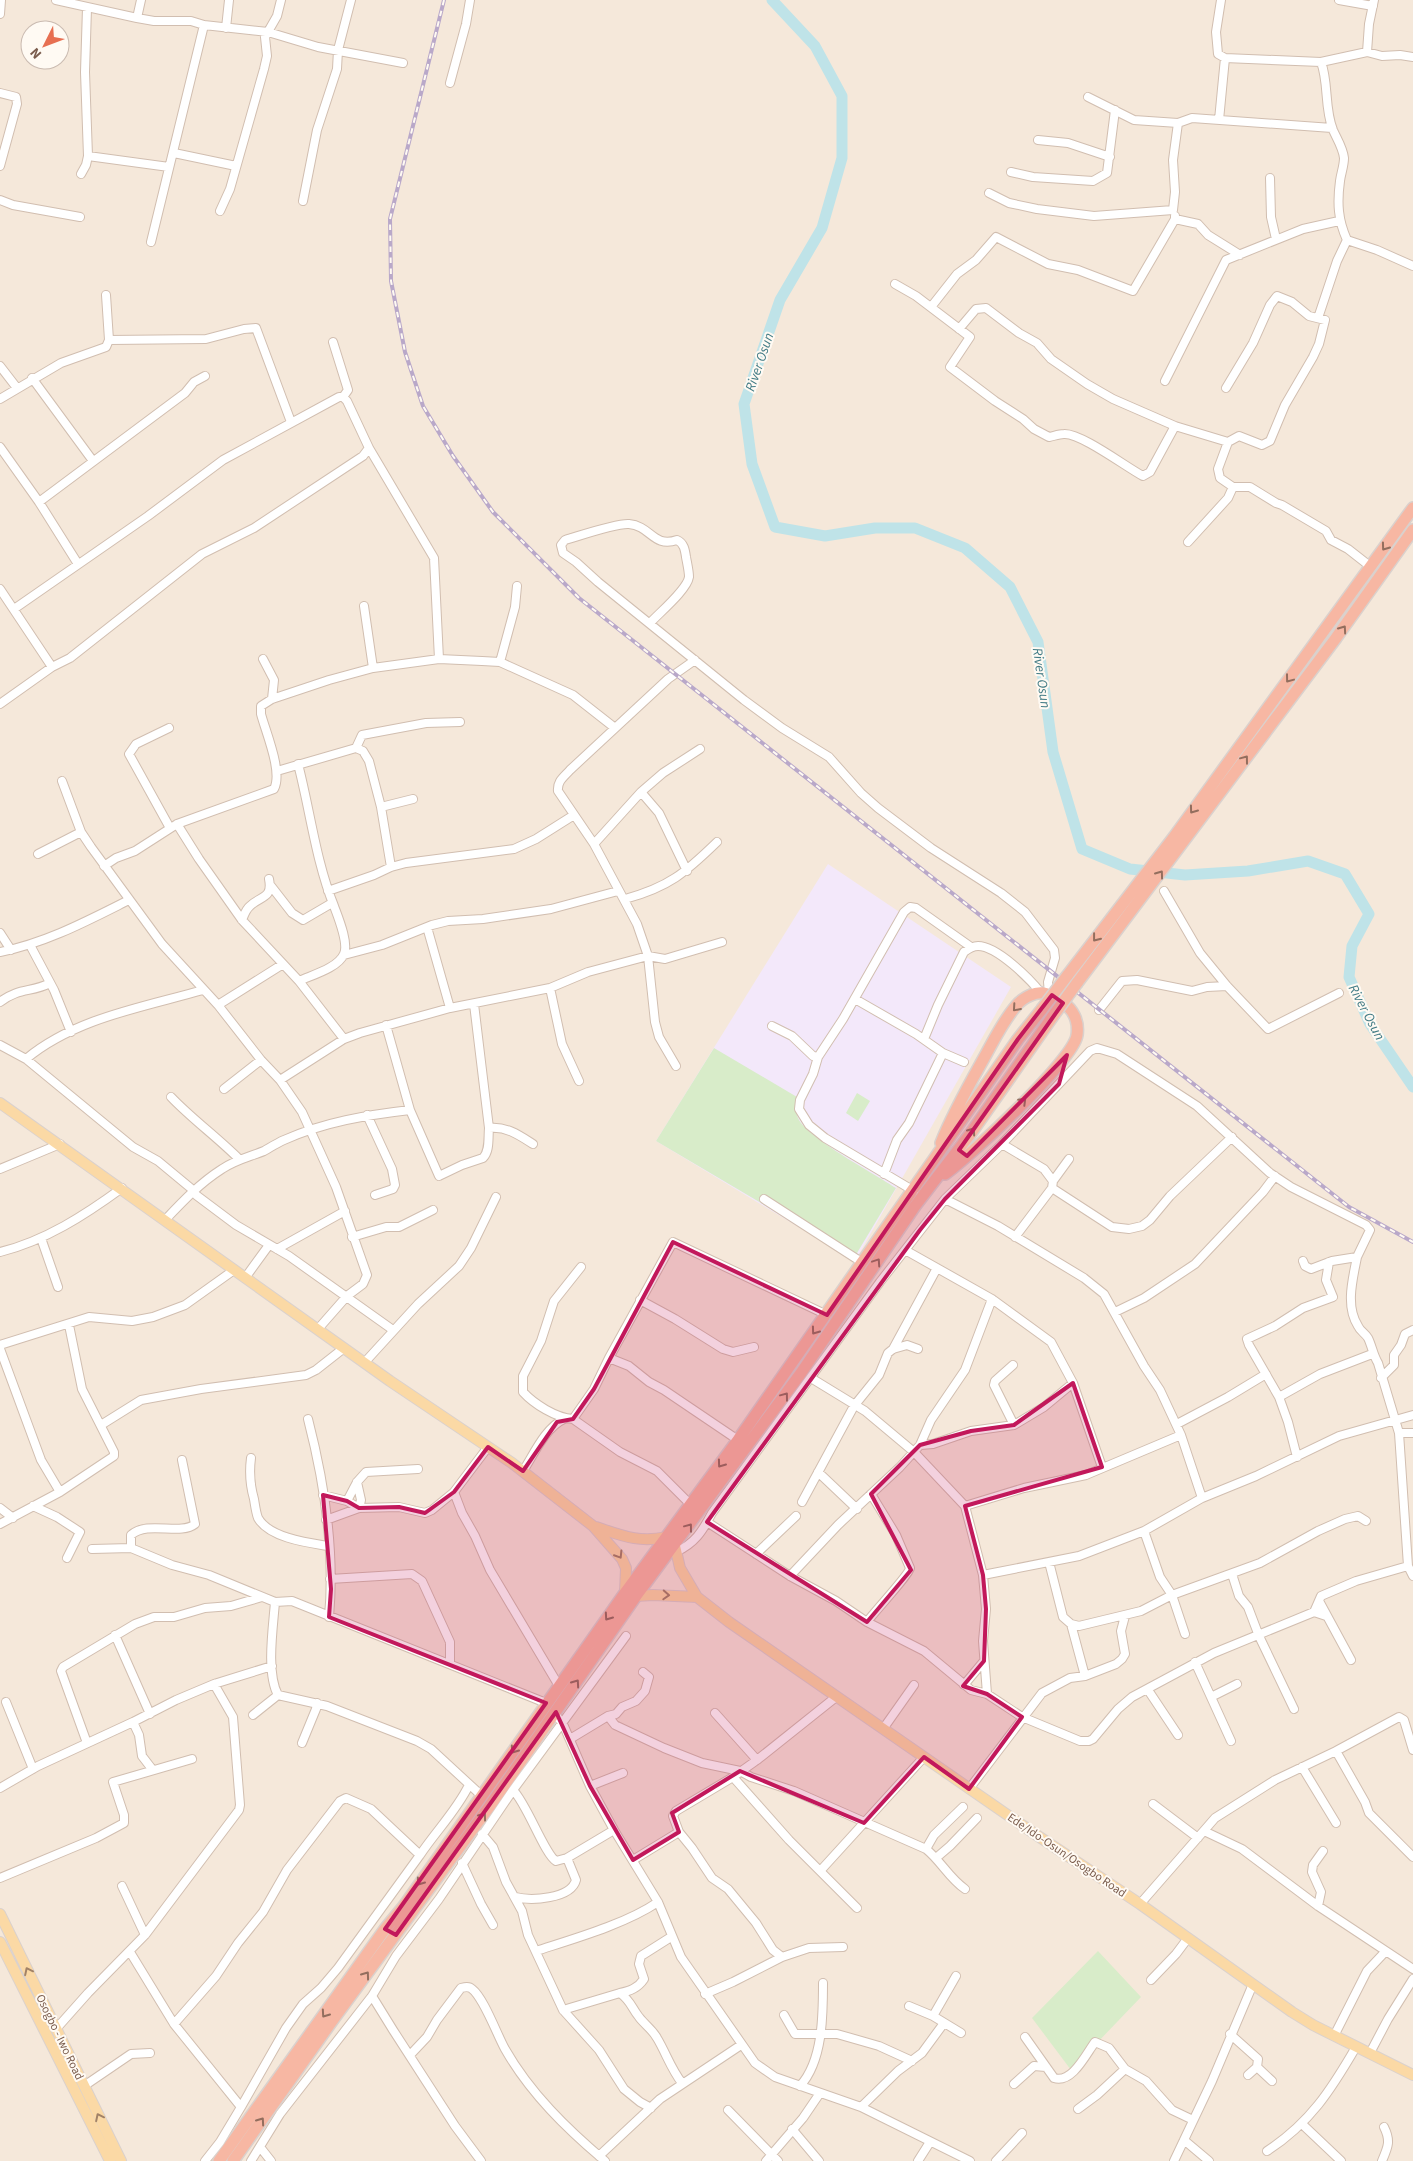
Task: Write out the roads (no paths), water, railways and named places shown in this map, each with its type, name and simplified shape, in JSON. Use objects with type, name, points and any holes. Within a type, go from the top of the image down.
[{"type":"highway","points":[[233,2161],[332,2021],[391,1931],[404,1906],[546,1703],[631,1595],[675,1549],[801,1373],[888,1245],[971,1133],[1077,983],[1130,904],[1413,508]]},
{"type":"highway","points":[[1179,838],[1336,638],[1413,530]]},
{"type":"highway","points":[[219,2161],[391,1931],[468,1845],[555,1714],[667,1537],[827,1315],[1018,1039],[1067,976],[1130,904]]},
{"type":"highway","points":[[933,1162],[947,1129],[998,1031],[1017,1004],[1032,994],[1045,993],[1071,1008],[1078,1036],[1067,1055],[962,1162],[935,1180]]},
{"type":"main road","points":[[0,1103],[122,1188],[344,1348],[523,1471],[593,1526],[622,1559],[626,1568],[631,1595],[696,1598]]},
{"type":"main road","points":[[593,1526],[645,1541],[667,1537]]},
{"type":"main road","points":[[675,1549],[680,1568],[696,1598]]},
{"type":"main road","name":"Ede/Ido-Osun/Osogbo Road","points":[[696,1598],[836,1697],[1140,1904],[1292,2012],[1334,2036],[1413,2075]]},
{"type":"main road","name":"Osogbo - Iwo Road","points":[[0,1914],[121,2161]]},
{"type":"main road","name":"Osogbo - Iwo Road","points":[[0,1942],[110,2161]]},
{"type":"street","points":[[0,14],[1,0]]},
{"type":"street","points":[[56,0],[154,21],[191,21],[204,25],[268,32],[318,47],[403,63]]},
{"type":"street","points":[[137,18],[141,0]]},
{"type":"street","points":[[226,28],[229,0]]},
{"type":"street","points":[[220,210],[236,166],[267,56],[265,37],[277,16],[282,0]]},
{"type":"street","points":[[303,202],[317,130],[337,69],[338,50],[351,0]]},
{"type":"street","points":[[450,83],[466,24],[470,0]]},
{"type":"street","points":[[1222,0],[1216,32],[1218,54],[1224,58],[1321,62],[1367,52],[1382,56],[1400,55],[1413,57]]},
{"type":"street","points":[[1339,0],[1373,3],[1367,52]]},
{"type":"street","points":[[80,174],[86,166],[88,156],[85,72],[87,8]]},
{"type":"street","points":[[152,242],[204,25]]},
{"type":"street","points":[[1219,120],[1224,58]]},
{"type":"street","points":[[1318,318],[1337,261],[1347,240],[1339,221],[1338,192],[1344,157],[1332,128],[1325,98],[1321,62]]},
{"type":"street","points":[[0,92],[16,97],[17,104],[0,166]]},
{"type":"street","points":[[1088,97],[1134,120],[1178,123],[1192,118],[1332,128]]},
{"type":"street","points":[[1011,172],[1033,176],[1093,181],[1107,173],[1115,110]]},
{"type":"street","points":[[931,308],[957,274],[976,260],[996,237],[1048,264],[1078,270],[1133,291],[1176,219],[1173,210],[1175,192],[1173,160],[1178,123]]},
{"type":"street","points":[[1038,140],[1068,143],[1110,157]]},
{"type":"street","points":[[174,152],[236,166]]},
{"type":"street","points":[[88,156],[170,167]]},
{"type":"street","points":[[1270,178],[1271,217],[1276,239]]},
{"type":"street","points":[[990,193],[1009,203],[1037,209],[1094,216],[1173,210]]},
{"type":"street","points":[[0,200],[13,206],[80,217]]},
{"type":"street","points":[[1176,219],[1198,224],[1208,235],[1240,254]]},
{"type":"street","points":[[1166,381],[1226,260],[1303,229],[1339,221]]},
{"type":"street","points":[[1347,240],[1377,250],[1413,266]]},
{"type":"street","points":[[895,284],[970,337],[950,367],[995,401],[1049,437],[1066,434],[1108,454],[1143,476],[1150,472],[1167,445],[1175,426]]},
{"type":"street","points":[[0,399],[32,378],[61,363],[106,348],[109,340],[106,295]]},
{"type":"street","points":[[1226,388],[1253,344],[1270,305],[1277,296],[1292,302],[1309,316],[1325,320],[1319,344],[1285,406],[1270,441],[1262,445],[1240,436],[1228,442],[1218,469],[1220,478],[1233,487],[1250,487],[1282,505],[1326,531],[1332,540],[1348,549],[1371,567]]},
{"type":"street","points":[[959,329],[976,309],[986,308],[1019,333],[1037,343],[1051,359],[1087,384],[1122,403],[1175,426],[1228,442]]},
{"type":"street","points":[[109,340],[206,339],[244,329],[256,328],[292,422]]},
{"type":"street","points":[[14,609],[148,516],[223,460],[339,397],[343,397],[348,390],[333,342]]},
{"type":"street","points":[[0,366],[17,388]]},
{"type":"street","points":[[39,502],[185,393],[194,382],[205,376]]},
{"type":"street","points":[[32,378],[93,461]]},
{"type":"street","points":[[343,397],[347,401],[369,448],[434,558],[439,659]]},
{"type":"street","points":[[0,447],[39,502],[78,564]]},
{"type":"street","points":[[0,704],[52,667],[70,658],[202,554],[254,528],[363,456],[369,448]]},
{"type":"street","points":[[1188,542],[1228,498],[1233,487]]},
{"type":"street","points":[[650,623],[686,583],[688,577],[684,548],[680,542],[677,540],[668,543],[661,542],[643,529],[626,524],[565,540],[561,545],[563,553],[695,660],[782,728],[829,757],[861,793],[878,808],[931,848],[1001,893],[1024,912],[1054,950],[1055,958],[1045,993],[1007,961],[980,946],[971,947],[964,952],[924,1039]]},
{"type":"street","points":[[500,662],[515,607],[517,586]]},
{"type":"street","points":[[0,589],[52,667]]},
{"type":"street","points":[[364,606],[373,668]]},
{"type":"street","points":[[264,659],[274,680],[272,699]]},
{"type":"street","points":[[104,866],[116,858],[135,851],[174,826],[270,791],[276,784],[277,771],[260,709],[261,706],[272,699],[373,668],[439,659],[500,662],[572,696],[615,728]]},
{"type":"street","points":[[676,1066],[659,1037],[655,1022],[648,956],[637,924],[594,844],[558,791],[559,782],[615,728],[668,679],[695,660]]},
{"type":"street","points":[[356,748],[362,736],[426,723],[460,722]]},
{"type":"street","points":[[169,728],[136,744],[129,754],[174,826],[242,920],[299,981],[344,1039]]},
{"type":"street","points":[[277,771],[356,748],[363,751],[369,761],[381,807],[391,867]]},
{"type":"street","points":[[594,844],[641,792],[663,773],[700,749]]},
{"type":"street","points":[[298,764],[328,891],[346,947],[344,955]]},
{"type":"street","points":[[62,781],[81,832],[104,866],[162,944],[218,1005],[261,1060],[280,1080],[302,1112],[329,1170],[366,1275],[363,1284],[347,1296],[318,1329]]},
{"type":"street","points":[[641,792],[659,813],[687,871]]},
{"type":"street","points":[[381,807],[413,798]]},
{"type":"street","points":[[328,891],[391,867],[430,859],[514,849],[536,839],[574,815]]},
{"type":"street","points":[[38,854],[81,832]]},
{"type":"street","points":[[625,899],[660,888],[687,871],[716,842]]},
{"type":"street","points":[[242,920],[249,906],[264,898],[270,883],[292,913],[303,920],[332,903]]},
{"type":"street","points":[[299,981],[331,966],[344,955],[382,945],[427,927],[448,921],[483,919],[552,909],[618,891]]},
{"type":"street","points":[[1164,891],[1200,953],[1227,986],[1268,1029],[1339,992]]},
{"type":"street","points":[[0,952],[30,945],[73,928],[129,900]]},
{"type":"street","points":[[914,1191],[825,1138],[802,1117],[799,1109],[800,1100],[818,1057],[855,999],[904,912],[910,907],[916,908],[971,947]]},
{"type":"street","points":[[427,927],[450,1008]]},
{"type":"street","points":[[0,933],[11,950]]},
{"type":"street","points":[[280,1080],[344,1039],[386,1025],[450,1008],[550,988],[588,972],[648,956],[665,959],[722,942]]},
{"type":"street","points":[[30,945],[71,1032]]},
{"type":"street","points":[[218,1005],[283,964]]},
{"type":"street","points":[[1099,1010],[1122,981],[1136,980],[1192,991],[1207,986],[1227,986]]},
{"type":"street","points":[[0,1002],[10,994],[23,990],[42,988],[50,984]]},
{"type":"street","points":[[550,988],[562,1044],[580,1081]]},
{"type":"street","points":[[26,1059],[50,1041],[71,1032],[110,1017],[203,990]]},
{"type":"street","points":[[855,999],[924,1039],[943,1053],[964,1062]]},
{"type":"street","points":[[386,1025],[410,1110],[439,1176],[486,1156],[489,1128],[474,1004]]},
{"type":"street","points":[[772,1026],[792,1036],[813,1056],[818,1057]]},
{"type":"street","points":[[0,1045],[26,1059],[133,1147],[158,1161],[193,1190],[196,1195],[236,1225],[289,1256],[394,1330]]},
{"type":"street","points":[[675,1549],[690,1545],[810,1378],[944,1199],[1002,1144],[1090,1051],[1097,1048],[1117,1054],[1198,1106],[1274,1176],[1290,1187],[1366,1225],[1370,1230],[1357,1257],[1350,1294],[1356,1324],[1366,1335],[1372,1354],[1378,1363],[1399,1433],[1408,1566],[1413,1576]]},
{"type":"street","points":[[884,1174],[897,1140],[909,1124],[943,1053]]},
{"type":"street","points":[[1059,1084],[1067,1055]]},
{"type":"street","points":[[224,1089],[261,1060]]},
{"type":"street","points":[[171,1096],[185,1112],[216,1136],[239,1159]]},
{"type":"street","points":[[165,1220],[193,1190],[222,1168],[239,1159],[310,1130],[367,1115],[410,1110]]},
{"type":"street","points":[[367,1115],[392,1169],[396,1185],[393,1189],[375,1195]]},
{"type":"street","points":[[489,1128],[496,1127],[509,1130],[533,1144]]},
{"type":"street","points":[[1002,1144],[1044,1169],[1053,1185],[1112,1227],[1119,1229],[1142,1226],[1232,1137]]},
{"type":"street","points":[[0,1168],[60,1144]]},
{"type":"street","points":[[1015,1237],[1053,1185],[1069,1159]]},
{"type":"street","points":[[1115,1312],[1144,1298],[1195,1264],[1263,1192],[1274,1176]]},
{"type":"street","points":[[0,1252],[41,1238],[97,1207],[122,1188]]},
{"type":"street","points":[[365,1362],[394,1330],[459,1266],[471,1248],[496,1197]]},
{"type":"street","points":[[764,1199],[863,1263]]},
{"type":"street","points":[[944,1199],[978,1215],[1094,1285],[1104,1294],[1144,1366],[1160,1390],[1177,1424],[1202,1498]]},
{"type":"street","points":[[352,1237],[386,1227],[399,1227],[433,1210]]},
{"type":"street","points":[[277,1250],[345,1211]]},
{"type":"street","points":[[41,1238],[58,1288]]},
{"type":"street","points":[[573,1419],[588,1400],[671,1243],[676,1242],[827,1315]]},
{"type":"street","points":[[245,1278],[269,1245]]},
{"type":"street","points":[[904,1250],[992,1299],[1051,1342],[1073,1382],[1102,1467]]},
{"type":"street","points":[[1303,1261],[1305,1266],[1311,1268],[1329,1262],[1357,1257]]},
{"type":"street","points":[[1297,1458],[1279,1396],[1247,1339],[1275,1326],[1303,1308],[1332,1297],[1326,1280],[1329,1262]]},
{"type":"street","points":[[581,1268],[554,1301],[541,1341],[523,1376],[523,1392],[558,1418],[573,1419],[620,1452],[657,1472],[691,1506]]},
{"type":"street","points":[[893,1349],[937,1268]]},
{"type":"street","points":[[60,1492],[41,1460],[0,1347],[89,1318],[100,1317],[117,1321],[132,1321],[153,1317],[185,1305],[234,1270]]},
{"type":"street","points":[[790,1576],[838,1525],[917,1449],[931,1420],[965,1370],[992,1299]]},
{"type":"street","points":[[640,1300],[723,1349],[733,1352],[754,1347]]},
{"type":"street","points":[[0,1524],[60,1492],[114,1456],[114,1452],[82,1389],[69,1325]]},
{"type":"street","points":[[1381,1378],[1394,1365],[1394,1355],[1402,1345],[1405,1334],[1413,1330]]},
{"type":"street","points":[[802,1502],[854,1406],[879,1375],[888,1353],[893,1349],[907,1345],[918,1349]]},
{"type":"street","points":[[101,1425],[141,1400],[201,1389],[306,1375],[316,1370],[344,1348]]},
{"type":"street","points":[[1279,1396],[1320,1374],[1372,1354]]},
{"type":"street","points":[[609,1358],[629,1366],[649,1382],[738,1440]]},
{"type":"street","points":[[1378,1363],[1394,1365]]},
{"type":"street","points":[[1013,1365],[994,1384],[1014,1425]]},
{"type":"street","points":[[1177,1424],[1266,1374]]},
{"type":"street","points":[[810,1378],[865,1411],[917,1449],[964,1506],[983,1575],[986,1609],[984,1661],[987,1694]]},
{"type":"street","points":[[917,1449],[970,1431],[1014,1425],[1044,1407],[1073,1382]]},
{"type":"street","points":[[983,1575],[1079,1556],[1144,1531],[1202,1498],[1297,1458],[1339,1436],[1413,1415]]},
{"type":"street","points":[[523,1471],[558,1418]]},
{"type":"street","points":[[308,1419],[320,1464],[326,1520],[331,1589],[329,1617]]},
{"type":"street","points":[[1399,1433],[1413,1433]]},
{"type":"street","points":[[964,1506],[1024,1488],[1086,1475],[1181,1435]]},
{"type":"street","points":[[326,1520],[359,1508],[399,1507],[425,1513],[447,1499],[454,1492],[488,1447]]},
{"type":"street","points":[[251,1458],[250,1484],[258,1518],[262,1523],[291,1540],[328,1546]]},
{"type":"street","points":[[131,1548],[131,1535],[134,1532],[149,1528],[184,1528],[195,1524],[182,1460]]},
{"type":"street","points":[[347,1501],[357,1482],[363,1474],[369,1471],[418,1469]]},
{"type":"street","points":[[818,1472],[857,1508]]},
{"type":"street","points":[[357,1482],[361,1500],[359,1508]]},
{"type":"street","points":[[454,1492],[462,1513],[476,1536],[490,1570],[559,1686]]},
{"type":"street","points":[[867,1622],[890,1593],[908,1575],[910,1568],[896,1534],[871,1494]]},
{"type":"street","points":[[323,1496],[347,1501],[359,1508]]},
{"type":"street","points":[[33,1506],[57,1517],[80,1532],[67,1558]]},
{"type":"street","points":[[0,1508],[12,1518]]},
{"type":"street","points":[[756,1554],[796,1516]]},
{"type":"street","points":[[1049,1562],[1060,1611],[1063,1617],[1071,1624],[1079,1626],[1141,1611],[1172,1595],[1260,1563],[1331,1524],[1352,1517],[1363,1517],[1366,1521]]},
{"type":"street","points":[[707,1522],[790,1576],[836,1601],[867,1622],[924,1652],[946,1668],[964,1685],[981,1694],[987,1694],[1022,1717],[1072,1738],[1089,1741],[1125,1702],[1195,1662],[1314,1612],[1326,1616]]},
{"type":"street","points":[[1144,1531],[1160,1577],[1172,1595],[1185,1634]]},
{"type":"street","points":[[92,1549],[131,1548],[172,1565],[209,1575],[275,1602],[292,1601],[546,1703]]},
{"type":"street","points":[[1314,1612],[1321,1596],[1356,1581],[1408,1566]]},
{"type":"street","points":[[330,1579],[412,1574],[422,1581],[450,1642],[450,1664]]},
{"type":"street","points":[[1232,1574],[1239,1596],[1248,1608],[1259,1636],[1294,1708]]},
{"type":"street","points":[[87,1743],[61,1669],[115,1635],[135,1624],[154,1617],[174,1617],[205,1608],[231,1606],[262,1597]]},
{"type":"street","points":[[1318,1601],[1351,1660]]},
{"type":"street","points":[[275,1602],[272,1666],[275,1690],[278,1696]]},
{"type":"street","points":[[969,1788],[1042,1693],[1070,1678],[1085,1676],[1116,1664],[1122,1659],[1125,1654],[1121,1631],[1125,1616]]},
{"type":"street","points":[[1071,1624],[1085,1676]]},
{"type":"street","points":[[115,1635],[150,1714]]},
{"type":"street","points":[[251,2161],[280,2114],[372,1996],[396,1956],[462,1863],[468,1845],[482,1834],[626,1636]]},
{"type":"street","points":[[964,1685],[984,1661]]},
{"type":"street","points":[[1195,1662],[1232,1741]]},
{"type":"street","points":[[0,1788],[33,1769],[176,1700],[214,1684],[272,1666]]},
{"type":"street","points":[[570,1739],[608,1716],[616,1714],[622,1707],[636,1701],[645,1692],[649,1678],[643,1672]]},
{"type":"street","points":[[56,2029],[88,1993],[146,1935],[239,1810],[233,1717],[214,1684]]},
{"type":"street","points":[[1211,1696],[1237,1684]]},
{"type":"street","points":[[883,1729],[914,1685]]},
{"type":"street","points":[[1148,1690],[1178,1734]]},
{"type":"street","points":[[253,1715],[278,1696],[317,1703],[416,1741],[431,1750],[482,1796]]},
{"type":"street","points":[[782,1958],[773,1950],[756,1923],[728,1889],[712,1878],[679,1832],[673,1816],[676,1810],[733,1777],[757,1760],[836,1697]]},
{"type":"street","points":[[6,1702],[33,1769]]},
{"type":"street","points":[[302,1743],[317,1703]]},
{"type":"street","points":[[555,1714],[570,1739],[590,1786],[614,1830],[658,1902],[681,1958],[741,2045],[764,2071],[775,2077],[861,2107],[970,2161]]},
{"type":"street","points":[[715,1714],[757,1760]]},
{"type":"street","points":[[608,1716],[615,1726],[664,1748],[702,1762],[740,1771],[751,1777],[794,1791],[926,1849],[936,1858],[953,1881],[965,1888]]},
{"type":"street","points":[[1140,1904],[1215,1818],[1275,1780],[1336,1751],[1399,1717],[1404,1720],[1413,1750]]},
{"type":"street","points":[[133,1722],[142,1745],[142,1756],[152,1769]]},
{"type":"street","points":[[1336,1751],[1370,1813],[1413,1857]]},
{"type":"street","points":[[821,1870],[924,1757]]},
{"type":"street","points":[[0,1878],[96,1838],[124,1824],[124,1815],[113,1782],[152,1769],[192,1759]]},
{"type":"street","points":[[1302,1767],[1336,1823]]},
{"type":"street","points":[[590,1786],[623,1772]]},
{"type":"street","points":[[733,1777],[777,1828],[821,1870],[856,1908]]},
{"type":"street","points":[[205,2161],[220,2142],[286,2028],[303,2004],[321,1988],[338,1968],[463,1798],[469,1785]]},
{"type":"street","points":[[513,1790],[550,1856],[556,1861],[567,1858],[614,1830]]},
{"type":"street","points":[[174,2024],[216,1976],[238,1943],[263,1912],[287,1870],[340,1801],[346,1798],[371,1809],[420,1855]]},
{"type":"street","points":[[1153,1804],[1198,1838]]},
{"type":"street","points":[[926,1849],[934,1835],[963,1807]]},
{"type":"street","points":[[936,1858],[977,1818]]},
{"type":"street","points":[[1204,1831],[1242,1849],[1318,1906],[1384,1952],[1413,1969]]},
{"type":"street","points":[[633,1860],[679,1832]]},
{"type":"street","points":[[482,1834],[493,1847],[506,1882],[522,1912],[528,1936],[563,2010],[599,2050],[624,2089],[651,2108]]},
{"type":"street","points":[[1318,1906],[1321,1892],[1312,1872],[1313,1865],[1323,1851]]},
{"type":"street","points":[[515,1897],[534,1900],[559,1894],[573,1886],[576,1880],[567,1858]]},
{"type":"street","points":[[462,1863],[480,1904],[493,1925]]},
{"type":"street","points":[[122,1886],[146,1935]]},
{"type":"street","points":[[536,1951],[601,1928],[648,1909],[658,1902]]},
{"type":"street","points":[[563,2010],[633,1989],[644,1979],[640,1964],[641,1956],[671,1937]]},
{"type":"street","points":[[1151,1980],[1176,1954],[1188,1938]]},
{"type":"street","points":[[705,1994],[768,1964],[809,1948],[843,1948]]},
{"type":"street","points":[[768,1964],[773,1950]]},
{"type":"street","points":[[130,1952],[174,2024],[241,2106]]},
{"type":"street","points":[[1334,2036],[1367,1971],[1384,1952]]},
{"type":"street","points":[[933,2016],[956,1976]]},
{"type":"street","points":[[1370,2053],[1388,2019],[1413,1979]]},
{"type":"street","points":[[800,2086],[808,2077],[822,2034],[823,1983]]},
{"type":"street","points":[[1174,2161],[1212,2081],[1230,2034],[1253,1984]]},
{"type":"street","points":[[410,2055],[427,2038],[437,2020],[462,1988],[468,1987],[473,1989],[487,2011],[513,2063],[527,2083],[541,2100],[602,2159],[651,2108],[682,2083],[741,2045]]},
{"type":"street","points":[[620,1993],[629,2000],[639,2017],[651,2027],[671,2069],[682,2083]]},
{"type":"street","points":[[372,1996],[392,2030],[481,2161]]},
{"type":"street","points":[[909,2006],[933,2016],[961,2034]]},
{"type":"street","points":[[784,2015],[796,2034],[837,2034],[859,2040],[912,2061]]},
{"type":"street","points":[[332,2021],[345,2031]]},
{"type":"street","points":[[861,2107],[898,2071],[928,2046],[944,2023]]},
{"type":"street","points":[[1230,2034],[1258,2059],[1257,2067],[1248,2075]]},
{"type":"street","points":[[1025,2038],[1054,2078],[1062,2080],[1074,2071],[1095,2042],[1109,2048],[1125,2069],[1146,2081],[1172,2110],[1193,2120]]},
{"type":"street","points":[[1267,2151],[1287,2138],[1302,2124],[1335,2083],[1356,2047]]},
{"type":"street","points":[[84,2086],[131,2054],[150,2053]]},
{"type":"street","points":[[1014,2084],[1034,2066],[1046,2067]]},
{"type":"street","points":[[1257,2067],[1272,2081]]},
{"type":"street","points":[[1078,2108],[1097,2095],[1125,2069]]},
{"type":"street","points":[[766,2161],[816,2102],[820,2093]]},
{"type":"street","points":[[728,2110],[778,2161]]},
{"type":"street","points":[[1302,2124],[1341,2161]]},
{"type":"street","points":[[1382,2161],[1389,2144],[1389,2137],[1384,2127]]},
{"type":"street","points":[[792,2129],[819,2161]]},
{"type":"street","points":[[996,2161],[1022,2133]]},
{"type":"street","points":[[1184,2140],[1209,2161]]},
{"type":"street","points":[[918,2161],[930,2142]]},
{"type":"street","points":[[260,2147],[270,2161]]},
{"type":"waterway","name":"River Osun","points":[[772,0],[815,46],[842,96],[842,158],[822,228],[780,300],[744,404],[752,464],[775,527],[825,536],[875,528],[915,528],[965,548],[1010,587],[1038,642],[1053,752],[1082,849],[1130,869],[1185,875],[1248,871],[1308,861],[1345,874],[1369,914],[1352,946],[1349,977],[1370,1024],[1413,1087]]},
{"type":"railway","points":[[444,0],[390,219],[391,281],[405,352],[423,406],[453,456],[493,512],[579,598],[1349,1207],[1413,1242]]}]
